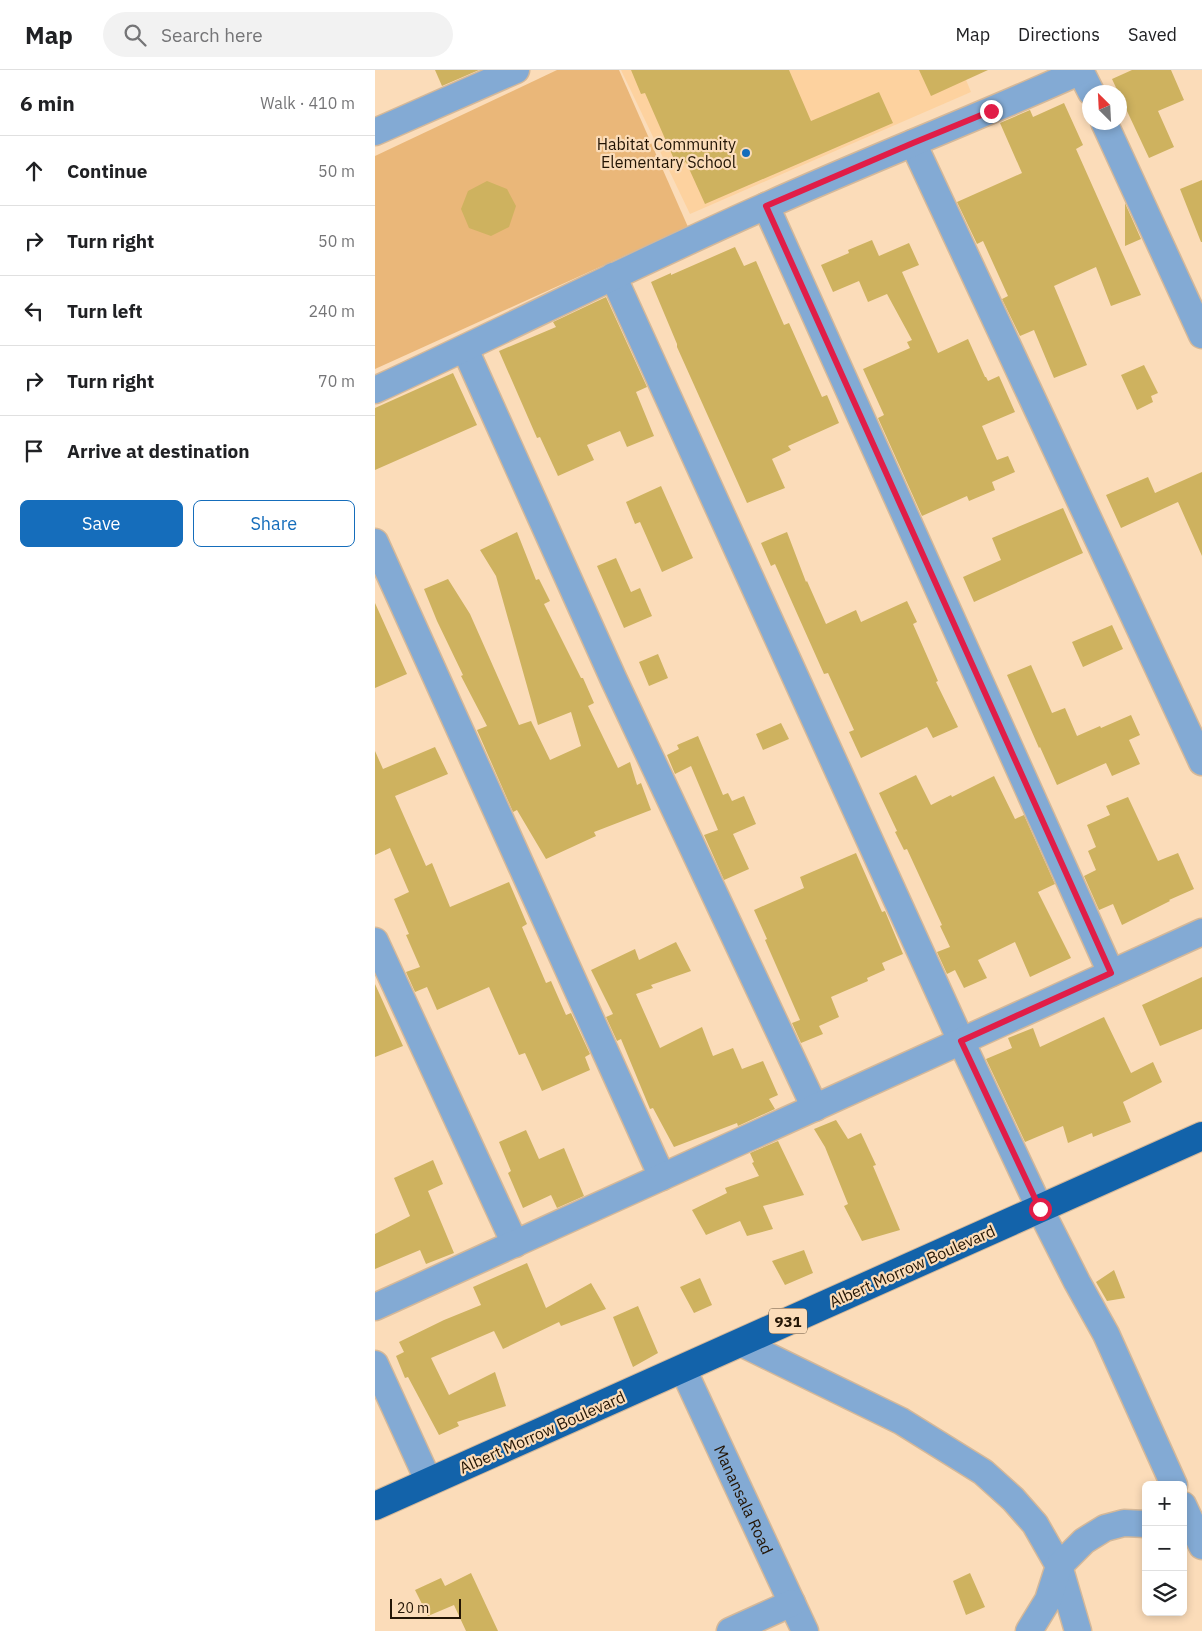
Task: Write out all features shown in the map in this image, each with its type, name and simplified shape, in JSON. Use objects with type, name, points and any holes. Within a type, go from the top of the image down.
[{"type":"highway","name":"Albert Morrow Boulevard","points":[[375,1506],[1202,1136]]},
{"type":"street","points":[[375,132],[509,71]]},
{"type":"street","points":[[375,390],[465,349],[613,276],[766,206],[991,111],[1084,78]]},
{"type":"street","points":[[1109,130],[1202,335]]},
{"type":"street","points":[[913,143],[1202,762]]},
{"type":"street","points":[[766,206],[1111,973]]},
{"type":"street","points":[[613,276],[961,1041],[1040,1209],[1106,1334],[1172,1481]]},
{"type":"street","points":[[465,349],[610,671],[815,1108]]},
{"type":"street","points":[[375,542],[662,1177]]},
{"type":"street","points":[[375,1307],[1202,932]]},
{"type":"street","points":[[375,941],[515,1244]]},
{"type":"street","points":[[741,1342],[901,1421],[983,1472],[1013,1499],[1035,1524],[1059,1566],[1078,1631]]},
{"type":"street","points":[[375,1364],[429,1482]]},
{"type":"street","name":"Manansala Road","points":[[683,1369],[805,1631]]},
{"type":"street","points":[[1187,1514],[1202,1546]]},
{"type":"street","points":[[1029,1631],[1048,1600],[1059,1566],[1084,1541],[1105,1528],[1124,1523],[1142,1524]]},
{"type":"street","points":[[1187,1540],[1202,1546]]},
{"type":"street","points":[[730,1631],[792,1603]]},
{"type":"shaded area","points":[[557,70],[619,70],[688,227],[375,369],[375,156]]},
{"type":"shaded area","name":"Habitat Community Elementary School","points":[[621,70],[962,70],[971,92],[690,214]]},
{"type":"building","points":[[435,70],[479,70],[442,86]]},
{"type":"building","name":"Habitat Community Elementary School","points":[[631,70],[789,70],[811,121],[879,92],[893,123],[705,204],[686,162],[677,166],[645,93],[641,94]]},
{"type":"building","points":[[919,70],[988,70],[931,96]]},
{"type":"building","points":[[1132,70],[1171,70],[1184,100],[1158,111],[1174,147],[1149,158],[1127,111],[1127,85],[1115,85],[1112,79]]},
{"type":"building","points":[[1064,103],[1083,145],[1076,149],[1141,295],[1111,306],[1096,267],[1054,286],[1087,365],[1054,378],[1034,330],[1020,336],[1002,299],[1008,296],[983,241],[977,244],[957,202],[1022,173],[1000,123],[1030,110],[1033,117]]},
{"type":"building","points":[[1202,180],[1202,242],[1201,242],[1180,189]]},
{"type":"building","points":[[487,181],[507,189],[516,206],[509,227],[491,236],[469,228],[461,209],[468,191]]},
{"type":"building","points":[[1125,203],[1141,239],[1125,246]]},
{"type":"building","points":[[872,240],[879,256],[909,243],[919,265],[902,272],[938,353],[968,339],[985,377],[988,381],[999,376],[1015,412],[982,426],[997,460],[1008,456],[1015,472],[992,482],[995,490],[969,501],[967,496],[922,516],[878,418],[884,415],[863,369],[910,348],[907,342],[912,340],[887,294],[868,302],[859,281],[833,292],[821,265],[849,253],[848,250]]},
{"type":"building","points":[[735,247],[744,266],[756,261],[784,325],[789,323],[822,397],[827,395],[839,423],[788,446],[791,450],[772,459],[785,488],[747,503],[677,347],[651,282]]},
{"type":"building","points":[[606,297],[647,387],[636,392],[654,436],[627,447],[620,431],[587,445],[594,460],[558,476],[540,437],[537,438],[499,351],[556,327],[553,322]]},
{"type":"building","points":[[1144,365],[1158,393],[1151,396],[1153,402],[1137,410],[1121,375]]},
{"type":"building","points":[[453,373],[477,425],[375,470],[375,408]]},
{"type":"building","points":[[1202,472],[1202,556],[1178,502],[1121,528],[1106,495],[1148,477],[1155,493]]},
{"type":"building","points":[[661,486],[693,558],[662,572],[640,522],[635,524],[626,502]]},
{"type":"building","points":[[1063,508],[1083,553],[974,602],[963,577],[1001,560],[992,538]]},
{"type":"building","points":[[517,532],[536,580],[539,579],[550,601],[544,604],[594,703],[588,706],[618,768],[630,762],[637,785],[641,783],[651,810],[594,832],[596,836],[546,859],[517,810],[513,812],[477,730],[487,726],[461,676],[463,675],[424,589],[448,579],[470,614],[519,725],[531,721],[550,760],[581,746],[571,712],[538,725],[496,576],[480,550]]},
{"type":"building","points":[[787,532],[806,582],[826,624],[856,610],[861,622],[907,601],[917,622],[913,624],[938,681],[936,682],[958,727],[933,738],[927,727],[861,758],[849,732],[854,730],[828,673],[824,674],[775,564],[771,566],[761,543]]},
{"type":"building","points":[[616,558],[631,592],[640,588],[652,616],[624,628],[597,566]]},
{"type":"building","points":[[375,603],[407,674],[375,688]]},
{"type":"building","points":[[1112,625],[1123,649],[1083,667],[1072,642]]},
{"type":"building","points":[[658,654],[668,678],[649,686],[639,662]]},
{"type":"building","points":[[1031,665],[1052,713],[1065,708],[1077,736],[1131,715],[1140,735],[1129,740],[1140,764],[1112,776],[1106,763],[1057,785],[1007,675]]},
{"type":"building","points":[[781,723],[789,739],[763,750],[756,734]]},
{"type":"building","points":[[698,736],[723,795],[728,793],[732,801],[744,796],[756,824],[733,834],[749,869],[724,880],[704,835],[718,830],[691,766],[675,774],[667,755],[679,749],[677,745]]},
{"type":"building","points":[[435,747],[448,774],[395,796],[426,866],[432,863],[450,907],[509,882],[527,924],[522,927],[546,983],[551,981],[566,1015],[571,1013],[590,1054],[585,1057],[590,1070],[542,1091],[525,1053],[519,1055],[489,987],[437,1010],[427,987],[415,992],[406,972],[420,967],[406,935],[409,934],[394,899],[409,892],[390,848],[375,855],[375,751],[383,769]]},
{"type":"building","points":[[916,775],[931,805],[951,795],[952,797],[994,776],[1015,819],[1024,815],[1055,884],[1038,892],[1071,958],[1030,977],[1015,942],[978,960],[987,978],[964,988],[955,970],[947,974],[937,952],[950,947],[940,926],[942,925],[907,849],[904,850],[895,832],[897,831],[879,793]]},
{"type":"building","points":[[1128,797],[1158,861],[1178,853],[1194,889],[1122,925],[1113,904],[1099,910],[1084,876],[1096,870],[1088,851],[1096,847],[1087,825],[1110,815],[1106,806]]},
{"type":"building","points":[[856,853],[882,912],[885,911],[903,954],[882,963],[885,970],[867,978],[868,981],[831,997],[839,1017],[819,1026],[823,1034],[801,1043],[792,1023],[800,1020],[754,910],[804,888],[800,877]]},
{"type":"building","points":[[676,942],[691,971],[651,985],[653,988],[636,994],[660,1048],[702,1027],[713,1056],[733,1048],[742,1069],[763,1061],[778,1095],[769,1099],[775,1109],[738,1126],[737,1123],[674,1147],[653,1108],[650,1109],[621,1039],[617,1041],[606,1017],[613,1014],[591,970],[635,949],[639,960]]},
{"type":"building","points":[[1202,977],[1202,1029],[1160,1046],[1142,1005]]},
{"type":"building","points":[[375,984],[403,1046],[375,1057]]},
{"type":"building","points":[[1104,1017],[1131,1073],[1153,1062],[1162,1082],[1123,1102],[1131,1122],[1093,1137],[1092,1133],[1068,1143],[1063,1126],[1025,1142],[986,1059],[1012,1048],[1008,1038],[1033,1028],[1040,1047]]},
{"type":"building","points":[[836,1120],[848,1139],[861,1133],[876,1165],[873,1166],[900,1230],[862,1241],[844,1206],[848,1204],[825,1147],[814,1129]]},
{"type":"building","points":[[526,1130],[539,1159],[564,1148],[584,1196],[557,1208],[551,1195],[523,1208],[508,1173],[511,1171],[499,1142]]},
{"type":"building","points":[[778,1141],[804,1195],[763,1206],[773,1229],[747,1236],[740,1221],[706,1235],[692,1210],[727,1193],[725,1188],[759,1176],[752,1163],[754,1162],[750,1153]]},
{"type":"building","points":[[433,1160],[443,1184],[428,1191],[454,1253],[426,1264],[420,1250],[375,1269],[375,1234],[410,1216],[394,1178]]},
{"type":"building","points":[[804,1250],[813,1273],[785,1285],[772,1261]]},
{"type":"building","points":[[527,1263],[546,1308],[591,1283],[606,1309],[561,1326],[559,1322],[503,1349],[494,1331],[431,1358],[449,1395],[495,1372],[506,1406],[457,1422],[459,1426],[439,1435],[408,1377],[405,1378],[396,1356],[404,1352],[399,1342],[444,1320],[481,1305],[473,1287]]},
{"type":"building","points":[[1114,1270],[1125,1298],[1107,1301],[1096,1282]]},
{"type":"building","points":[[700,1278],[712,1305],[694,1313],[680,1287]]},
{"type":"building","points":[[638,1306],[658,1353],[633,1367],[613,1317]]},
{"type":"building","points":[[471,1573],[498,1631],[466,1631],[454,1605],[428,1616],[415,1590],[441,1578],[445,1586]]},
{"type":"building","points":[[970,1573],[985,1607],[966,1615],[953,1581]]},
{"type":"place","name":"Habitat Community Elementary School","points":[[746,153]]},
{"type":"route","points":[[991,111],[766,206],[1111,973],[961,1041],[1040,1209]]}]
